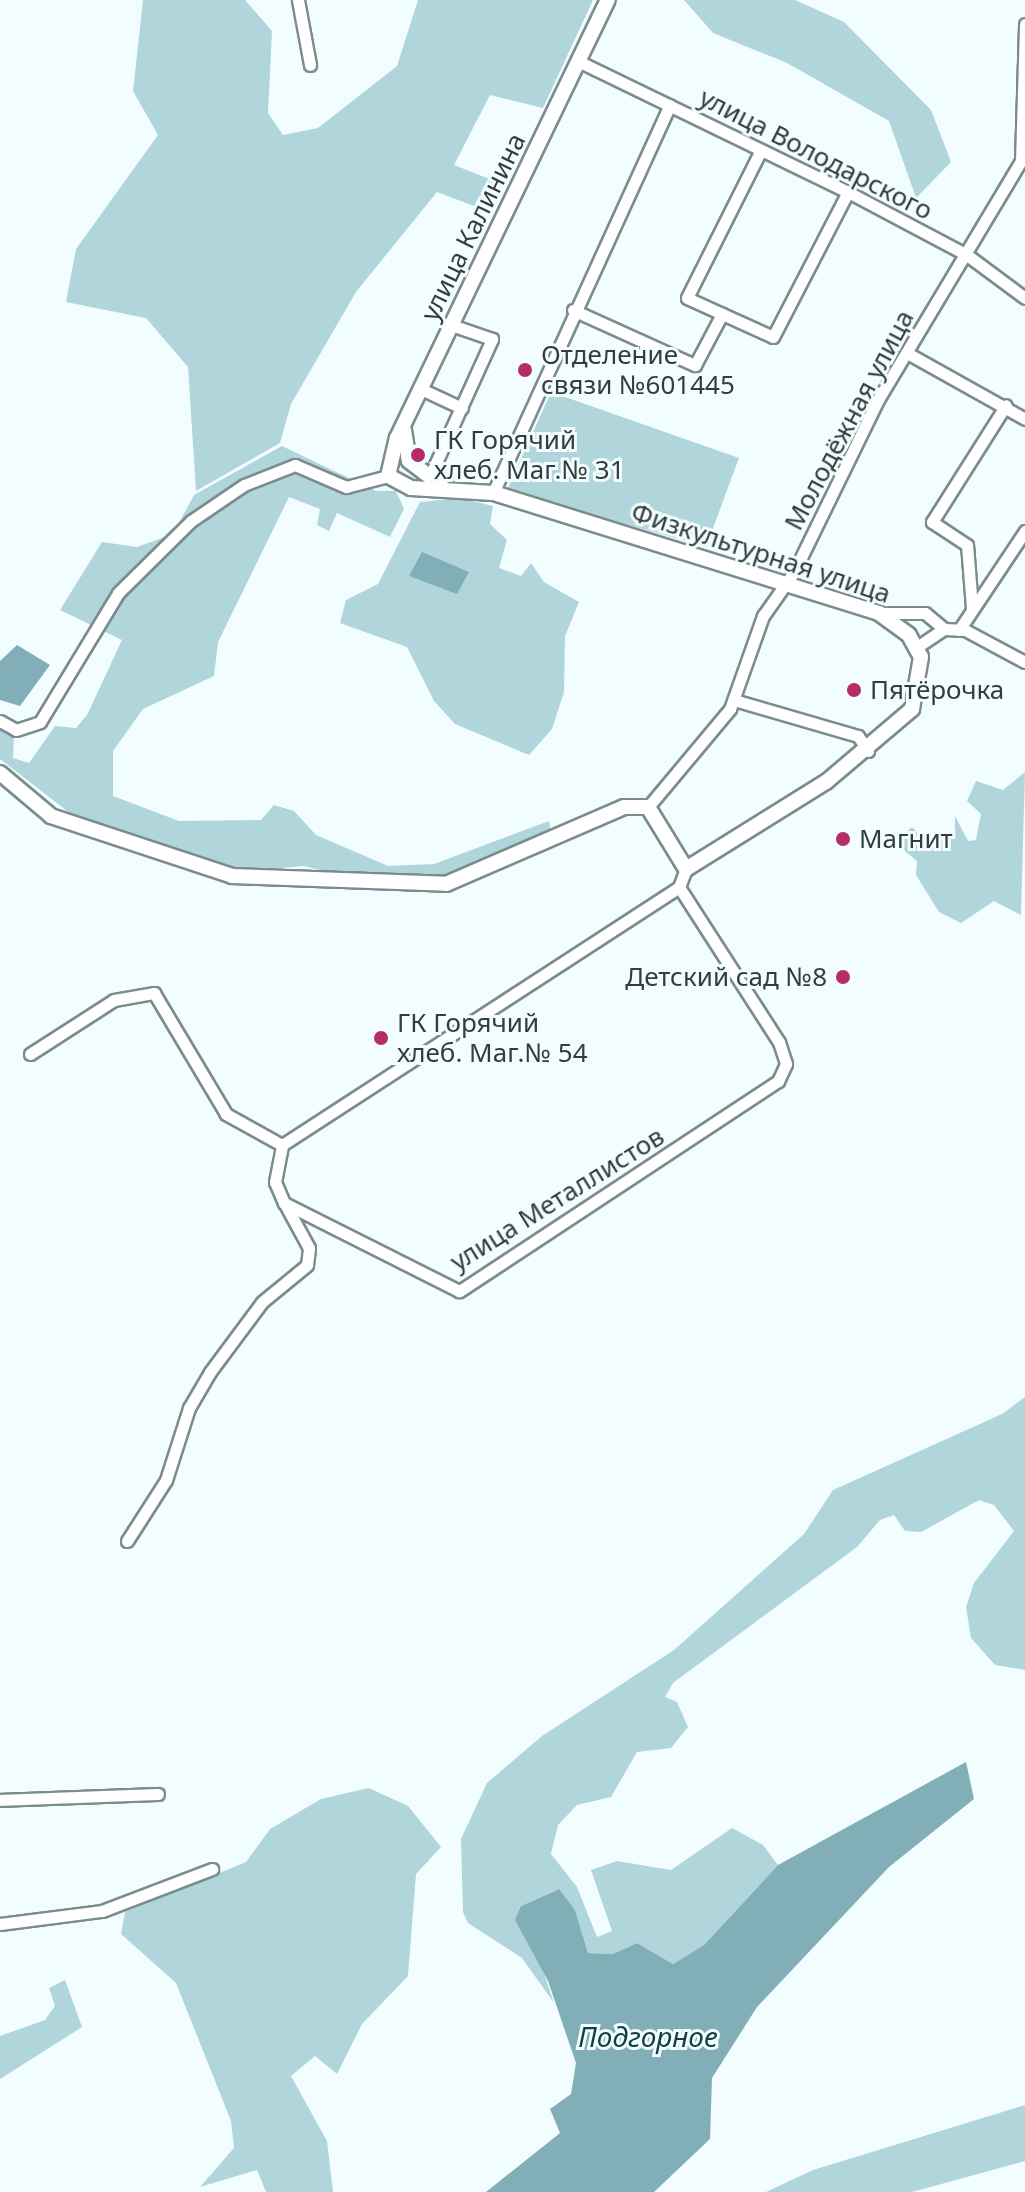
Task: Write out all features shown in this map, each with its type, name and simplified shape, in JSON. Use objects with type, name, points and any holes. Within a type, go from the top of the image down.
[{"type":"main road","name":"улица Калинина","points":[[398,451],[404,425],[608,0]]},
{"type":"main road","points":[[388,476],[398,451],[430,483]]},
{"type":"main road","name":"Физкультурная улица","points":[[388,476],[493,493],[879,613],[917,647]]},
{"type":"main road","points":[[0,773],[51,816],[190,867],[379,886],[446,884],[624,807],[648,807],[686,869],[868,751],[919,695],[917,647]]},
{"type":"street","points":[[298,0],[310,65]]},
{"type":"street","points":[[1023,157],[1025,24]]},
{"type":"street","name":"улица Володарского","points":[[580,62],[848,192],[967,255],[1025,298]]},
{"type":"street","points":[[493,493],[573,310],[670,105]]},
{"type":"street","points":[[761,150],[687,298],[773,337],[848,192]]},
{"type":"street","name":"Молодёжная улица","points":[[648,807],[734,700],[763,616],[785,584],[907,353],[1023,157]]},
{"type":"street","points":[[573,310],[695,365],[722,314]]},
{"type":"street","points":[[430,483],[492,339],[451,325]]},
{"type":"street","points":[[907,353],[1006,405],[1025,419]]},
{"type":"street","points":[[421,389],[462,408]]},
{"type":"street","points":[[972,608],[967,545],[932,522],[1006,405]]},
{"type":"street","points":[[0,721],[16,730],[40,722],[118,593],[191,521],[244,485],[295,465],[346,487],[388,476]]},
{"type":"street","points":[[959,630],[1025,531]]},
{"type":"street","points":[[879,613],[925,613],[944,629],[959,630],[1025,662]]},
{"type":"street","points":[[917,647],[944,629]]},
{"type":"street","points":[[734,700],[858,736],[868,751]]},
{"type":"street","points":[[127,1541],[166,1480],[189,1408],[210,1372],[262,1302],[307,1265],[309,1248],[275,1182],[282,1145],[679,887],[686,869]]},
{"type":"street","name":"улица Металлистов","points":[[284,1203],[459,1291],[778,1081],[786,1064],[779,1042],[679,887]]},
{"type":"street","points":[[30,1054],[114,1000],[154,993],[226,1114],[282,1145]]},
{"type":"street","points":[[0,1800],[158,1794]]},
{"type":"street","points":[[0,1924],[102,1911],[212,1869]]},
{"type":"shaded area","points":[[143,0],[245,0],[272,31],[268,113],[283,135],[318,128],[397,66],[418,0],[593,0],[543,108],[490,95],[454,165],[502,184],[487,211],[437,192],[356,292],[291,404],[280,443],[196,491],[188,367],[146,318],[66,302],[76,249],[158,135],[133,91]]},
{"type":"shaded area","points":[[684,0],[795,0],[844,22],[931,110],[951,162],[916,198],[889,121],[787,63],[713,33]]},
{"type":"shaded area","points":[[551,392],[739,458],[706,547],[507,490]]},
{"type":"shaded area","points":[[282,446],[376,491],[396,491],[404,509],[390,537],[337,513],[329,531],[317,525],[320,509],[289,497],[218,642],[214,676],[143,709],[113,751],[113,796],[179,821],[261,820],[274,805],[294,811],[316,835],[388,866],[434,864],[549,821],[551,833],[445,882],[379,885],[304,866],[236,872],[71,814],[0,759],[0,726],[14,734],[13,758],[29,763],[55,726],[76,728],[87,715],[122,640],[60,610],[102,542],[137,547],[173,534],[194,495]]},
{"type":"shaded area","points":[[460,498],[493,506],[490,524],[507,540],[499,568],[521,576],[531,563],[544,582],[579,602],[565,636],[564,692],[552,729],[529,755],[455,724],[434,701],[407,647],[340,623],[346,600],[378,584],[420,502]]},
{"type":"shaded area","points":[[1025,772],[1021,915],[994,901],[961,923],[939,912],[916,875],[917,861],[901,848],[905,833],[912,827],[925,840],[948,839],[955,836],[955,816],[968,841],[976,840],[981,814],[967,801],[976,781],[1003,790]]},
{"type":"shaded area","points":[[1025,1397],[1025,1670],[995,1665],[971,1638],[966,1607],[974,1583],[1014,1531],[994,1505],[979,1500],[921,1532],[905,1531],[894,1515],[880,1520],[857,1547],[673,1683],[665,1697],[677,1702],[688,1727],[671,1748],[637,1752],[611,1797],[577,1805],[558,1825],[551,1854],[577,1887],[597,1937],[612,1931],[591,1870],[617,1861],[671,1870],[732,1828],[763,1845],[778,1865],[704,1945],[673,1964],[637,1943],[613,1954],[588,1953],[575,1910],[558,1889],[521,1906],[554,2003],[522,1958],[468,1923],[463,1912],[461,1839],[487,1783],[542,1736],[674,1650],[804,1534],[833,1490],[1002,1414]]},
{"type":"shaded area","points":[[369,1788],[408,1806],[441,1847],[416,1874],[408,1976],[362,2024],[337,2074],[315,2056],[291,2076],[327,2141],[333,2192],[266,2192],[257,2170],[200,2187],[234,2148],[231,2121],[176,1983],[121,1934],[125,1912],[246,1862],[270,1829],[321,1799]]},
{"type":"shaded area","points":[[65,1980],[82,2027],[0,2079],[0,2036],[45,2020],[55,2006],[49,1988]]},
{"type":"shaded area","points":[[1025,2105],[1025,2161],[912,2192],[766,2192],[813,2170]]},
{"type":"water","points":[[422,552],[469,572],[457,594],[409,576]]},
{"type":"water","points":[[17,645],[50,665],[20,706],[0,700],[0,661]]},
{"type":"water","name":"Подгорное","points":[[966,1762],[974,1799],[889,1867],[757,2007],[712,2078],[710,2139],[654,2192],[486,2192],[560,2133],[550,2109],[571,2094],[576,2063],[548,1981],[515,1920],[521,1906],[559,1889],[575,1910],[588,1953],[613,1954],[637,1943],[673,1964],[704,1945],[778,1865]]},
{"type":"place","name":"Отделение связи №601445","points":[[525,370]]},
{"type":"place","name":"ГК Горячий хлеб. Маг.№ 31","points":[[418,455]]},
{"type":"place","name":"Пятёрочка","points":[[854,690]]},
{"type":"place","name":"Магнит","points":[[843,839]]},
{"type":"place","name":"Детский сад №8","points":[[843,977]]},
{"type":"place","name":"ГК Горячий хлеб. Маг.№ 54","points":[[381,1038]]}]
